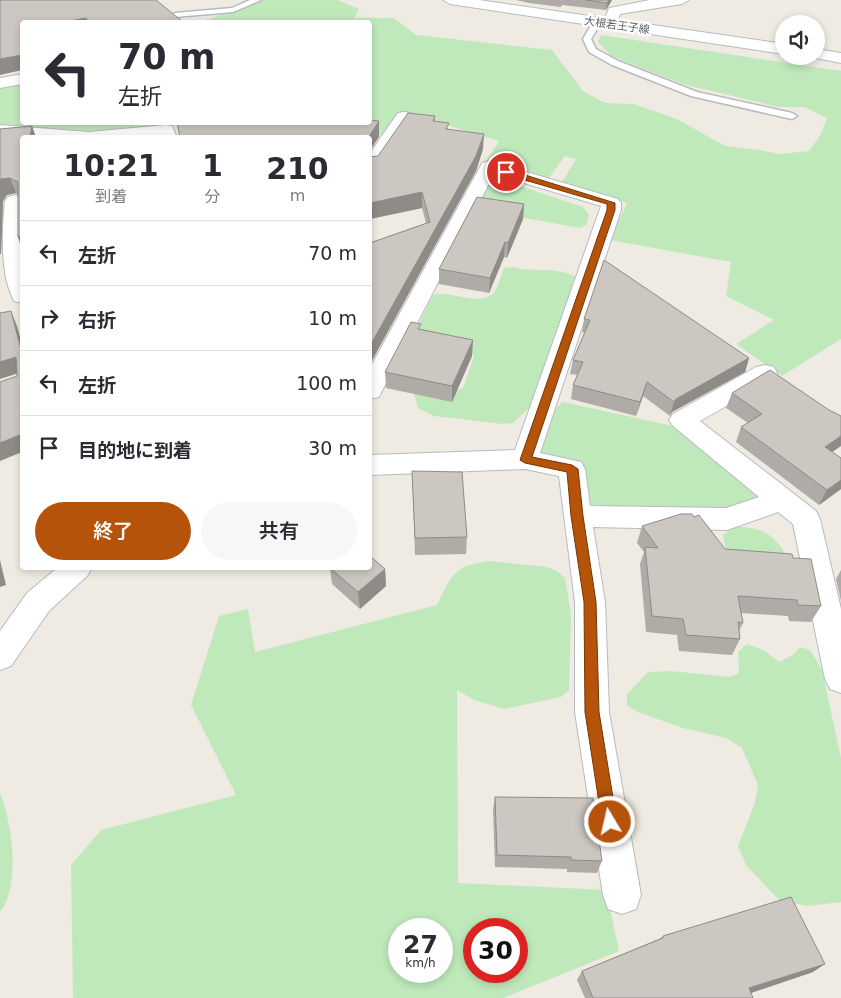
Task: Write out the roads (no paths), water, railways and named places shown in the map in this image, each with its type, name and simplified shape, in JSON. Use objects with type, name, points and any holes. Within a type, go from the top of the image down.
[{"type":"street","name":"大根若王子線","points":[[450,0],[775,48]]},
{"type":"street","points":[[604,23],[614,11],[629,6],[682,0]]},
{"type":"street","points":[[825,55],[841,58]]},
{"type":"street","points":[[0,83],[20,79]]},
{"type":"street","points":[[372,163],[404,117]]},
{"type":"street","points":[[0,130],[64,135]]},
{"type":"street","points":[[130,135],[170,133]]},
{"type":"street","points":[[372,387],[489,167],[611,203],[611,210],[525,460]]},
{"type":"street","points":[[12,201],[10,243],[20,289]]},
{"type":"street","points":[[742,357],[773,378],[682,420],[806,519],[841,679]]},
{"type":"street","points":[[372,465],[525,460],[572,469],[590,602],[592,712],[622,895]]},
{"type":"street","points":[[577,516],[726,520],[781,500]]},
{"type":"street","points":[[0,656],[38,602],[75,570]]},
{"type":"lane","points":[[173,16],[233,10],[257,0]]},
{"type":"lane","points":[[604,23],[587,39],[592,50],[615,63],[694,94],[792,116]]}]
